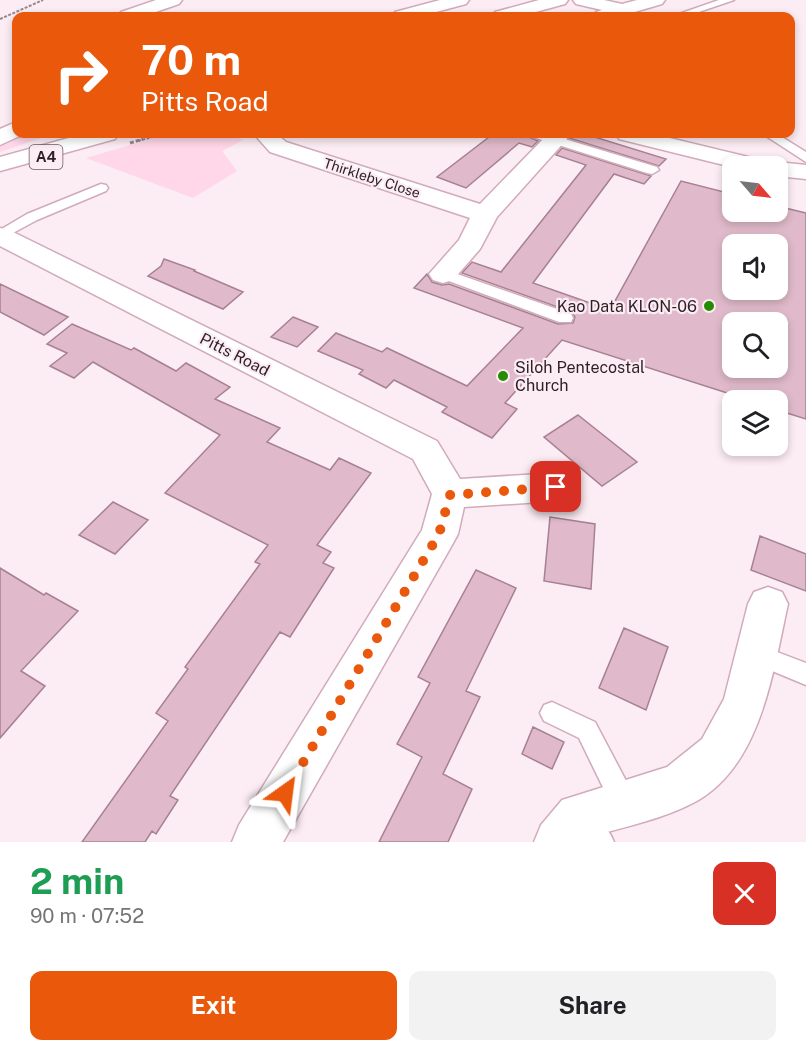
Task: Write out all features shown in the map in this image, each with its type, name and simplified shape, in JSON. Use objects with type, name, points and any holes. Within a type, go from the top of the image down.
[{"type":"street","points":[[139,12],[172,0]]},
{"type":"street","points":[[516,12],[559,0]]},
{"type":"street","points":[[582,0],[623,10]]},
{"type":"street","points":[[616,12],[656,0]]},
{"type":"street","points":[[420,12],[457,4]]},
{"type":"street","name":"A4","points":[[0,164],[86,138]]},
{"type":"street","name":"A4","points":[[0,175],[89,138]]},
{"type":"street","name":"Thirkleby Close","points":[[269,138],[278,147],[485,214]]},
{"type":"street","points":[[443,274],[471,243],[485,214],[544,138]]},
{"type":"street","points":[[643,138],[722,157]]},
{"type":"street","points":[[788,170],[806,172]]},
{"type":"street","name":"Pitts Road","points":[[0,236],[425,450],[450,495]]},
{"type":"street","points":[[264,839],[439,534],[450,495],[556,487]]},
{"type":"street","points":[[580,834],[624,803],[679,786],[718,755],[744,704],[768,604]]},
{"type":"lane","points":[[690,12],[722,1]]},
{"type":"lane","points":[[552,138],[652,170]]},
{"type":"lane","points":[[774,138],[806,158]]},
{"type":"lane","points":[[0,236],[32,217],[101,188]]},
{"type":"lane","points":[[443,274],[565,318]]},
{"type":"lane","points":[[756,654],[806,674]]},
{"type":"lane","points":[[552,713],[587,730],[624,803]]},
{"type":"path","points":[[17,12],[43,0]]},
{"type":"shaded area","points":[[14,138],[41,138],[0,152],[0,144]]},
{"type":"shaded area","points":[[154,138],[239,138],[243,140],[222,151],[237,171],[193,198],[86,158]]},
{"type":"building","points":[[488,138],[531,138],[538,141],[532,147],[519,143],[466,188],[437,177]]},
{"type":"building","points":[[569,138],[598,138],[666,159],[659,166]]},
{"type":"building","points":[[562,148],[651,176],[644,184],[614,174],[533,283],[610,310],[681,181],[722,191],[722,222],[788,222],[788,209],[806,213],[806,419],[788,413],[788,390],[722,391],[562,340],[505,403],[517,409],[492,438],[442,412],[447,407],[394,380],[386,388],[359,374],[363,370],[318,351],[336,333],[382,352],[387,348],[467,386],[523,328],[414,288],[427,274],[432,282],[442,285],[449,284],[558,324],[573,323],[575,317],[572,312],[462,273],[472,262],[501,272],[586,165],[556,155]]},
{"type":"building","points":[[164,259],[243,292],[223,309],[148,276],[161,266]]},
{"type":"building","points":[[0,284],[68,317],[44,335],[0,312]]},
{"type":"building","points":[[293,317],[318,327],[297,347],[271,337]]},
{"type":"building","points":[[72,324],[131,350],[134,348],[176,371],[186,363],[230,387],[215,399],[280,428],[267,442],[330,470],[339,458],[371,473],[317,545],[331,552],[323,563],[334,568],[290,637],[280,632],[170,796],[178,800],[156,834],[152,831],[145,842],[82,842],[168,721],[156,713],[188,669],[185,667],[260,564],[255,562],[268,545],[165,493],[220,435],[93,362],[74,378],[50,366],[67,353],[47,344]]},
{"type":"building","points":[[578,415],[637,462],[602,486],[544,437]]},
{"type":"building","points":[[113,502],[148,520],[115,554],[79,535]]},
{"type":"building","points":[[550,517],[595,524],[591,589],[544,581]]},
{"type":"building","points":[[760,536],[806,554],[806,591],[751,570]]},
{"type":"building","points":[[0,568],[44,595],[46,593],[78,611],[21,671],[45,686],[0,738]]},
{"type":"building","points":[[476,570],[516,588],[466,691],[480,697],[443,774],[472,789],[448,842],[379,842],[422,757],[397,744],[430,683],[418,677]]},
{"type":"building","points":[[624,628],[668,647],[646,710],[599,688]]},
{"type":"building","points":[[533,727],[564,742],[552,769],[522,754]]},
{"type":"place","name":"Kao Data KLON-06","points":[[709,306]]},
{"type":"place","name":"Siloh Pentecostal Church","points":[[503,376]]},
{"type":"route","points":[[285,793],[439,534],[450,495],[556,487]]}]
